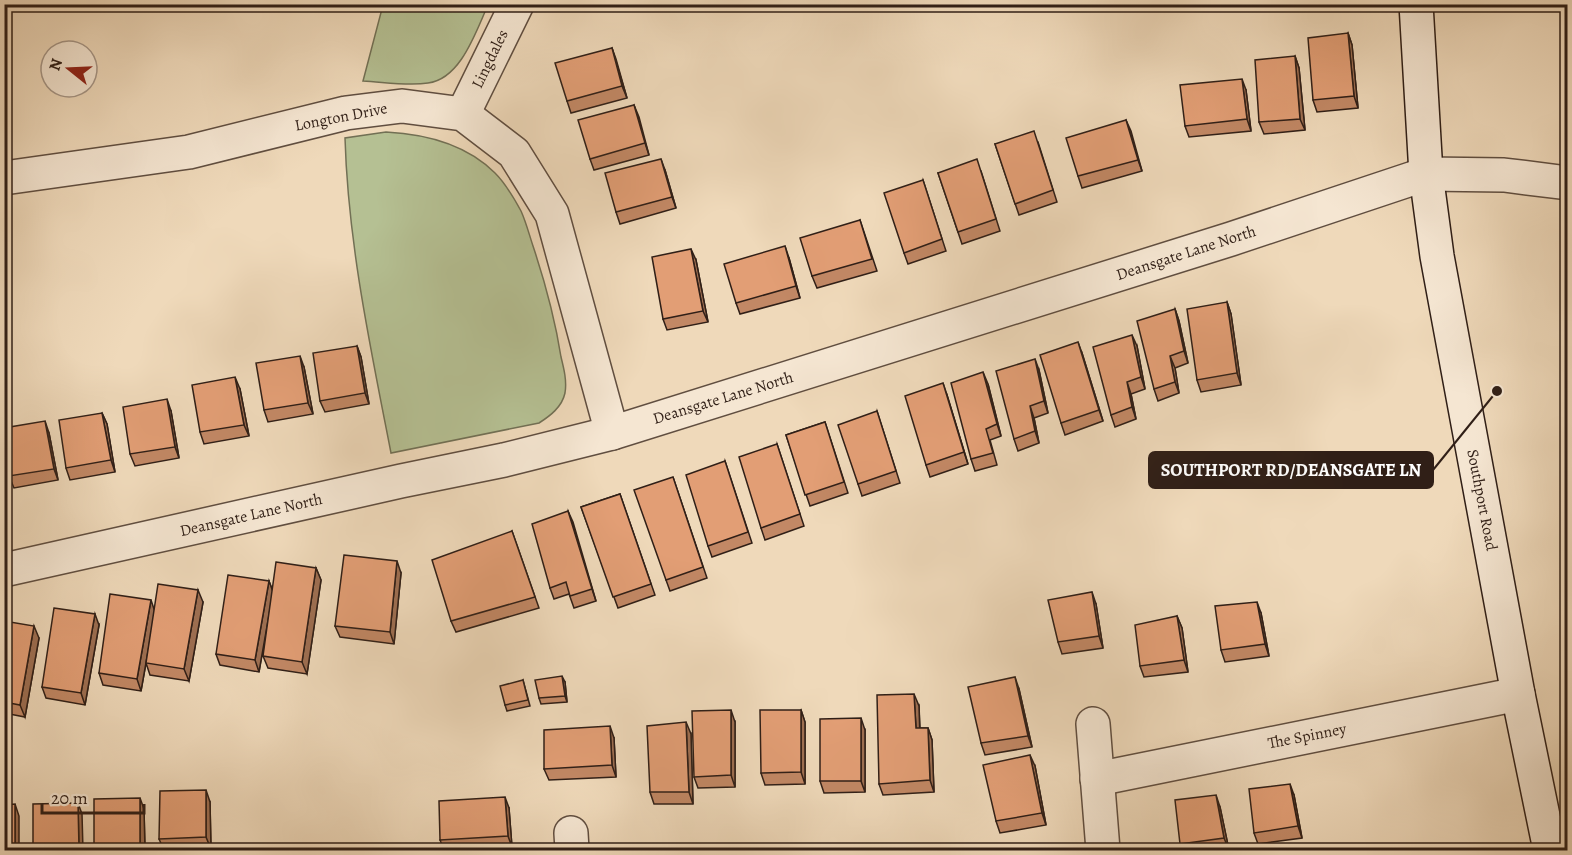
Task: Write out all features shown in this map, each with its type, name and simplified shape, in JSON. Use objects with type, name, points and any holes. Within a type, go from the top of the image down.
[{"type":"street","name":"Lingdales","points":[[463,114],[517,4]]},
{"type":"street","name":"Southport Road","points":[[1416,4],[1426,174],[1437,256],[1518,693],[1550,850]]},
{"type":"street","name":"Longton Drive","points":[[4,178],[189,152],[346,113],[402,106],[463,114],[514,153],[552,214],[612,433]]},
{"type":"street","name":"Deansgate Lane North","points":[[4,570],[504,460],[612,433],[1231,239],[1426,174],[1503,175],[1568,183]]},
{"type":"street","name":"The Spinney","points":[[1097,779],[1518,693]]},
{"type":"street","points":[[1093,724],[1103,850]]},
{"type":"green space","points":[[383,4],[488,5],[466,52],[450,73],[440,80],[412,84],[363,81]]},
{"type":"green space","points":[[386,132],[430,138],[471,155],[499,177],[521,211],[549,301],[565,380],[565,393],[561,403],[539,423],[391,453],[368,336],[356,257],[345,138]]},
{"type":"building","points":[[1348,33],[1354,96],[1313,100],[1308,38]]},
{"type":"building","points":[[612,48],[622,86],[567,101],[555,63]]},
{"type":"building","points":[[1295,56],[1300,119],[1259,122],[1255,60]]},
{"type":"building","points":[[1242,79],[1247,119],[1185,126],[1180,85]]},
{"type":"building","points":[[634,105],[645,143],[590,159],[578,120]]},
{"type":"building","points":[[1126,120],[1138,160],[1078,176],[1066,138]]},
{"type":"building","points":[[1034,131],[1053,190],[1015,204],[995,144]]},
{"type":"building","points":[[661,159],[672,197],[616,212],[605,173]]},
{"type":"building","points":[[977,159],[996,219],[958,232],[938,173]]},
{"type":"building","points":[[923,180],[942,239],[904,253],[884,193]]},
{"type":"building","points":[[860,220],[872,259],[812,276],[800,238]]},
{"type":"building","points":[[785,246],[796,286],[736,303],[724,264]]},
{"type":"building","points":[[691,249],[703,311],[663,319],[652,257]]},
{"type":"building","points":[[1227,302],[1237,373],[1197,380],[1187,309]]},
{"type":"building","points":[[1175,309],[1184,351],[1170,356],[1175,382],[1154,389],[1137,321]]},
{"type":"building","points":[[1132,335],[1141,377],[1127,382],[1132,407],[1111,415],[1093,347]]},
{"type":"building","points":[[1078,342],[1099,410],[1061,423],[1040,355]]},
{"type":"building","points":[[357,346],[365,393],[320,401],[313,353]]},
{"type":"building","points":[[300,356],[308,403],[264,410],[256,363]]},
{"type":"building","points":[[1035,359],[1044,401],[1030,406],[1035,431],[1014,439],[996,371]]},
{"type":"building","points":[[983,372],[997,424],[986,429],[993,453],[971,459],[951,383]]},
{"type":"building","points":[[235,377],[244,425],[200,432],[192,385]]},
{"type":"building","points":[[943,383],[964,452],[926,465],[905,396]]},
{"type":"building","points":[[167,399],[175,447],[130,454],[123,407]]},
{"type":"building","points":[[877,411],[896,471],[858,484],[838,425]]},
{"type":"building","points":[[102,413],[111,460],[66,468],[59,420]]},
{"type":"building","points":[[45,421],[54,469],[9,476],[4,446],[4,428]]},
{"type":"building","points":[[825,422],[844,482],[805,495],[786,435]]},
{"type":"building","points":[[777,444],[800,514],[761,528],[739,457]]},
{"type":"building","points":[[725,461],[748,532],[708,546],[686,475]]},
{"type":"building","points":[[673,477],[703,567],[666,580],[634,490]]},
{"type":"building","points":[[620,494],[651,584],[613,597],[581,507]]},
{"type":"building","points":[[568,511],[592,589],[570,596],[566,582],[550,588],[532,524]]},
{"type":"building","points":[[512,531],[535,597],[451,621],[432,560]]},
{"type":"building","points":[[344,555],[397,561],[390,632],[335,626]]},
{"type":"building","points":[[276,562],[316,568],[302,662],[263,656]]},
{"type":"building","points":[[228,575],[269,581],[255,660],[216,654]]},
{"type":"building","points":[[158,584],[198,590],[184,669],[146,663]]},
{"type":"building","points":[[1092,592],[1099,636],[1058,642],[1048,600]]},
{"type":"building","points":[[110,594],[151,600],[137,679],[99,673]]},
{"type":"building","points":[[1257,602],[1265,644],[1221,650],[1215,606]]},
{"type":"building","points":[[54,608],[95,614],[81,693],[42,687]]},
{"type":"building","points":[[1177,616],[1184,660],[1140,666],[1135,625]]},
{"type":"building","points":[[4,621],[34,626],[20,705],[4,702]]},
{"type":"building","points":[[562,676],[565,696],[539,698],[535,680]]},
{"type":"building","points":[[1015,677],[1028,736],[981,743],[968,687]]},
{"type":"building","points":[[523,680],[528,700],[505,705],[500,686]]},
{"type":"building","points":[[914,694],[916,728],[928,728],[930,780],[879,784],[877,695]]},
{"type":"building","points":[[731,710],[731,775],[694,777],[692,711]]},
{"type":"building","points":[[760,710],[801,710],[801,772],[761,773]]},
{"type":"building","points":[[861,718],[861,781],[820,781],[820,719]]},
{"type":"building","points":[[686,722],[689,792],[650,792],[647,726]]},
{"type":"building","points":[[610,726],[612,765],[544,769],[544,730]]},
{"type":"building","points":[[1030,755],[1042,813],[996,821],[983,765]]},
{"type":"building","points":[[1290,784],[1298,826],[1254,833],[1249,789]]},
{"type":"building","points":[[206,790],[206,837],[159,839],[160,791]]},
{"type":"building","points":[[1216,795],[1224,838],[1180,844],[1175,800]]},
{"type":"building","points":[[505,797],[508,836],[440,840],[439,801]]},
{"type":"building","points":[[140,798],[140,845],[94,847],[94,799]]},
{"type":"building","points":[[78,803],[79,849],[33,850],[33,804]]},
{"type":"building","points":[[15,804],[15,850],[4,850],[4,805]]},
{"type":"place","name":"SOUTHPORT RD/DEANSGATE LN","points":[[1497,391]]}]
